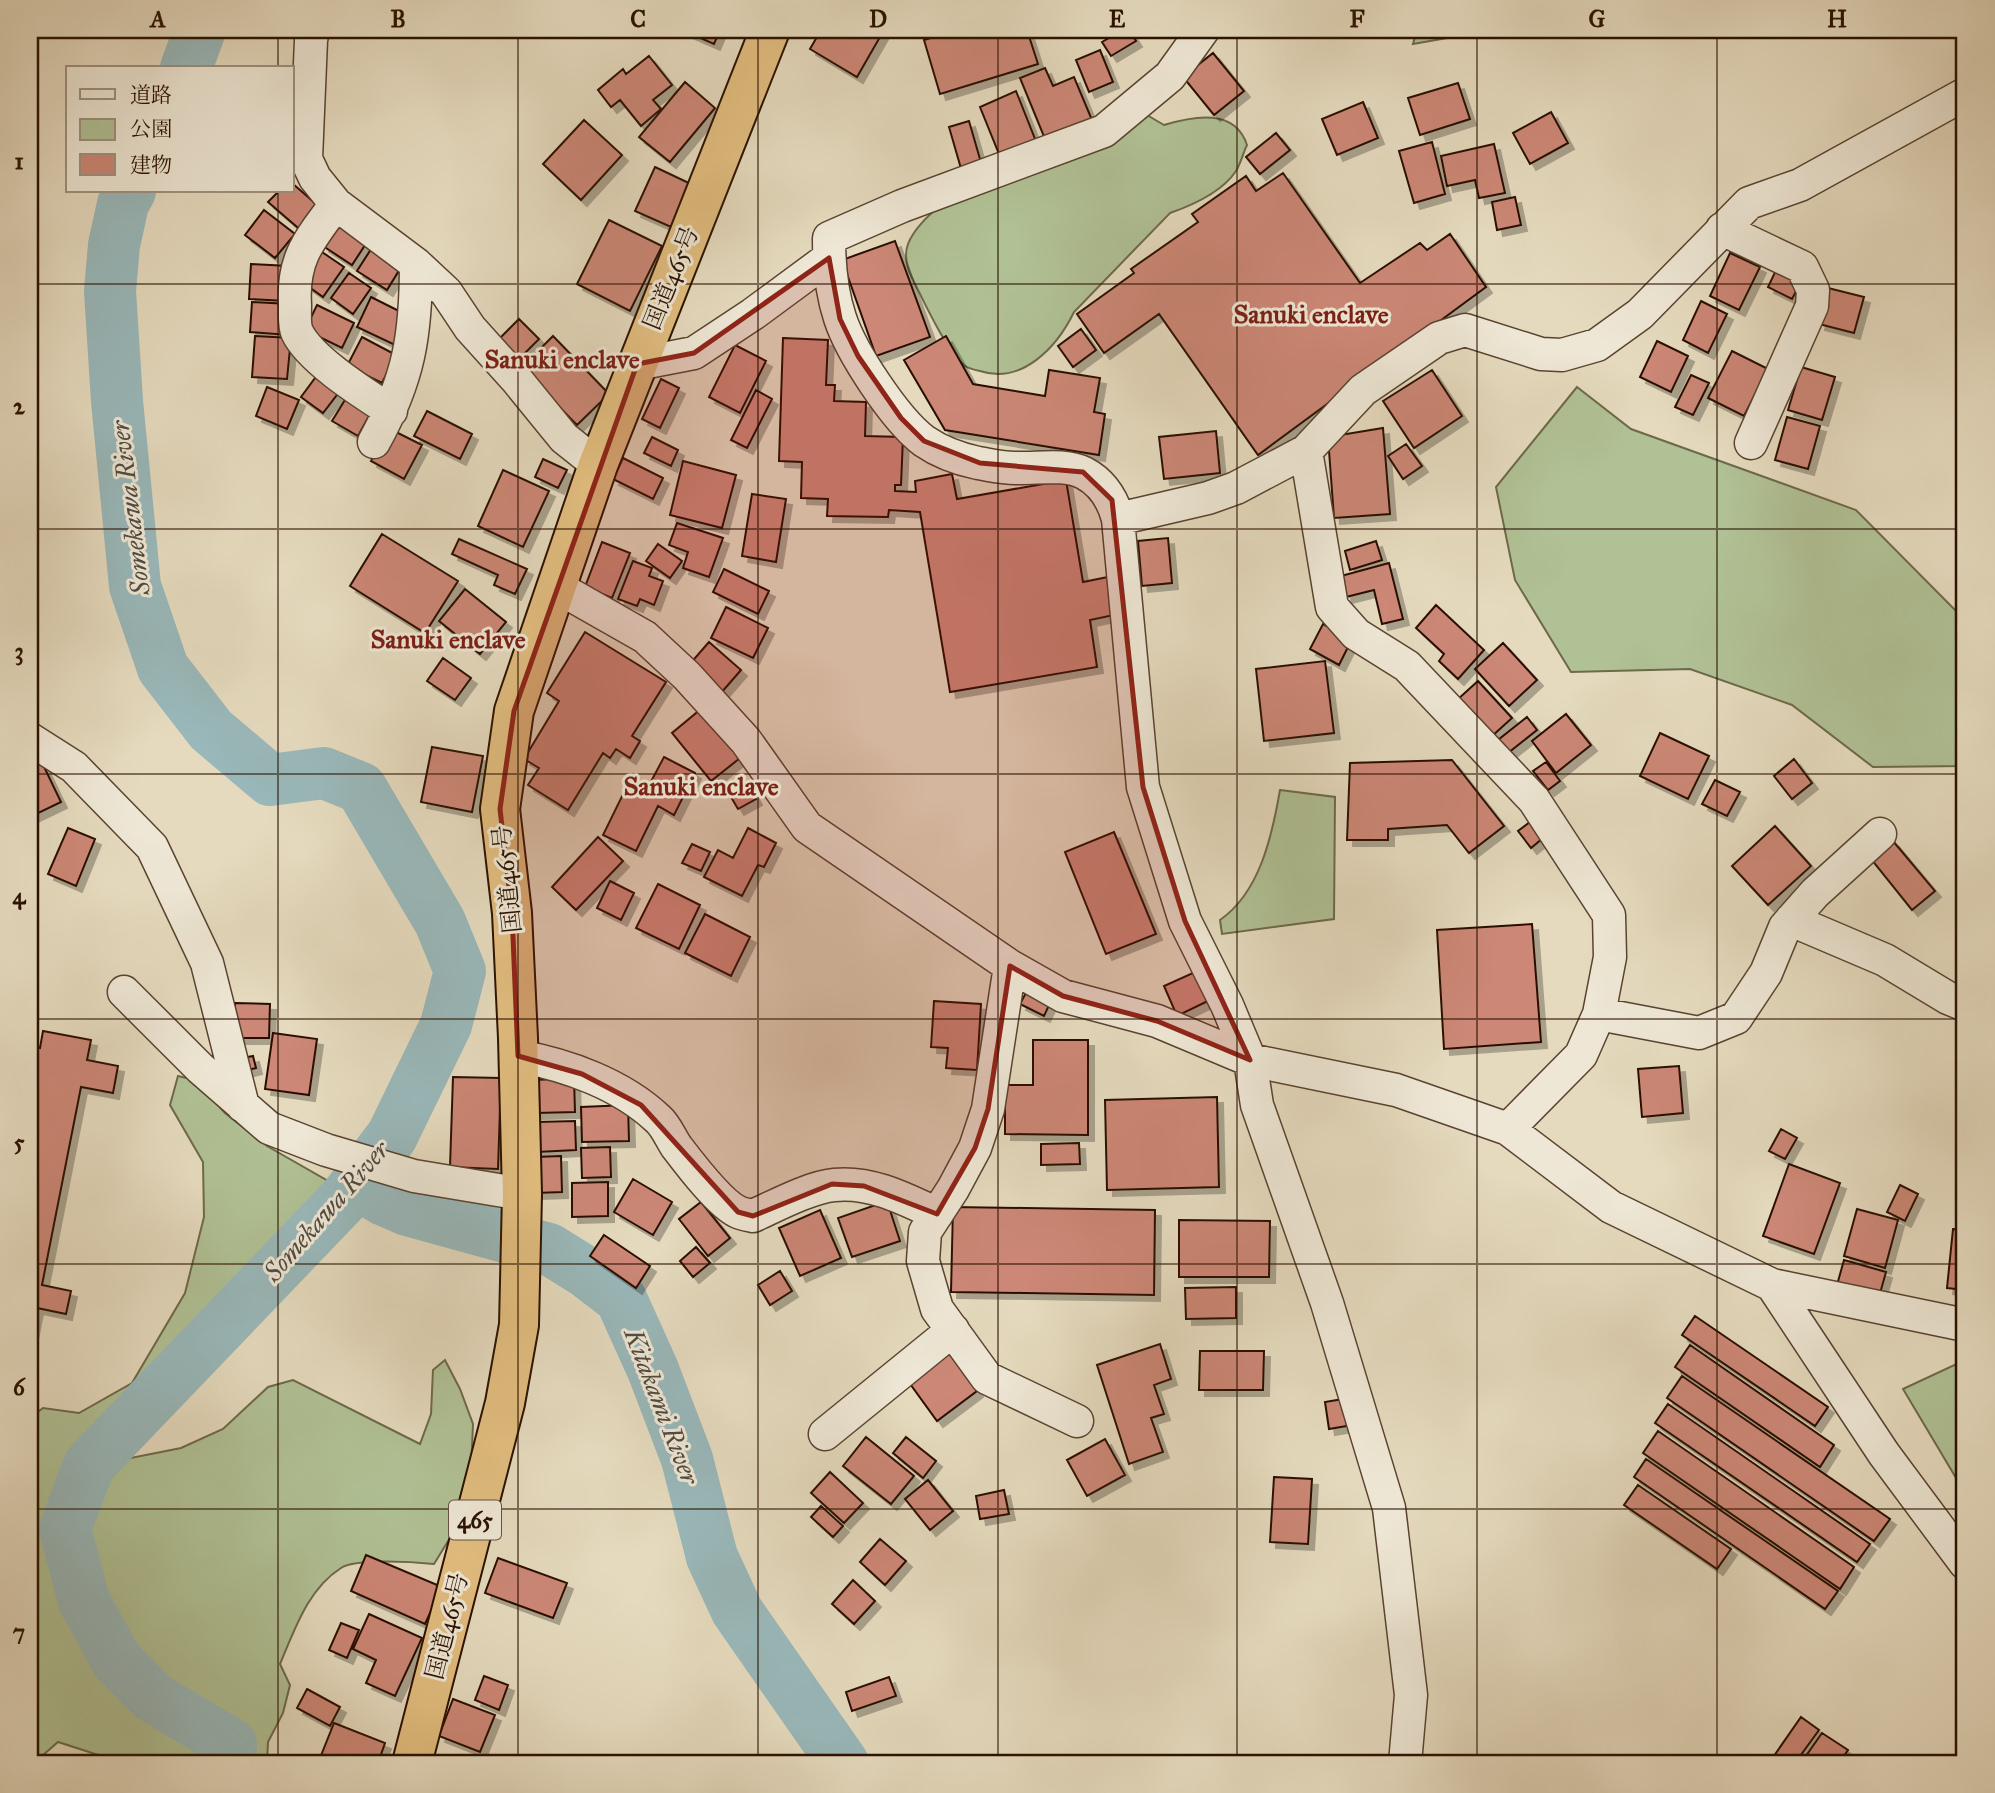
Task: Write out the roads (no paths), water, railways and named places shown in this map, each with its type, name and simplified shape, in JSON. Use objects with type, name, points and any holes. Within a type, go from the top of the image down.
[{"type":"highway","name":"国道465号","points":[[412,1763],[505,1403],[519,1325],[522,1206],[518,1056],[512,912],[500,809],[514,711],[598,465],[770,30]]},
{"type":"street","points":[[313,30],[306,159],[315,178],[335,204],[416,264],[446,292],[470,327],[564,438],[598,465]]},
{"type":"street","points":[[1203,30],[1170,76],[1104,131],[902,206],[830,238],[831,280],[840,320],[858,356],[901,418],[924,441],[954,457],[980,463],[1013,468],[1062,468],[1083,472],[1098,483],[1112,500],[1118,519],[1143,787],[1185,921],[1227,1004],[1250,1060],[1257,1105],[1327,1303],[1389,1508],[1411,1695],[1405,1763]]},
{"type":"street","points":[[1118,519],[1181,505],[1236,488],[1306,451],[1363,390],[1439,338],[1465,330],[1541,354],[1562,355],[1597,345],[1640,314],[1749,203],[1800,185],[1965,94]]},
{"type":"street","points":[[335,204],[313,234],[298,261],[294,286],[296,331],[313,353],[391,411]]},
{"type":"street","points":[[1722,229],[1802,267],[1813,290],[1812,306],[1751,443]]},
{"type":"street","points":[[637,364],[694,353],[829,258]]},
{"type":"street","points":[[373,442],[391,411],[407,366],[416,313],[416,264]]},
{"type":"street","points":[[1306,451],[1332,607],[1356,634],[1407,666],[1534,800],[1609,915],[1610,957],[1599,1014],[1581,1055],[1508,1129]]},
{"type":"street","points":[[557,587],[645,637],[687,676],[746,741],[807,827],[1010,966],[1063,996],[1157,1021],[1250,1060],[1396,1090],[1508,1129],[1611,1207],[1772,1285],[1965,1325]]},
{"type":"street","points":[[30,739],[74,767],[152,847],[207,964],[243,1106]]},
{"type":"street","points":[[1599,1014],[1699,1033],[1736,1018],[1766,973],[1785,927],[1815,893],[1881,834]]},
{"type":"street","points":[[1791,920],[1885,960],[1948,998],[1965,1004]]},
{"type":"street","points":[[1010,966],[988,1110],[975,1148],[925,1232],[923,1261],[937,1308],[987,1378],[1077,1421]]},
{"type":"street","points":[[124,992],[200,1068],[269,1128],[326,1150],[522,1206]]},
{"type":"street","points":[[518,1056],[554,1063],[582,1074],[641,1105],[660,1121],[722,1201],[738,1212],[753,1216],[832,1184],[864,1186],[899,1196],[937,1214]]},
{"type":"street","points":[[1772,1285],[1884,1454],[1965,1563]]},
{"type":"street","points":[[825,1434],[953,1330]]},
{"type":"waterway","name":"Somekawa River","points":[[187,66],[200,30]]},
{"type":"waterway","name":"Somekawa River","points":[[129,192],[123,204],[114,245],[110,291],[117,401],[135,586],[163,668],[211,730],[270,780],[324,773],[361,788],[440,922],[460,971],[446,1025],[392,1136],[345,1198],[89,1465],[65,1529],[84,1601],[117,1661],[154,1698],[231,1744],[230,1763]]},
{"type":"waterway","name":"Kitakami River","points":[[358,1184],[407,1210],[549,1249],[586,1272],[621,1299],[653,1370],[687,1459],[712,1557],[737,1611],[843,1763]]},
{"type":"district","name":"Sanuki enclave","points":[[1311,314]]},
{"type":"district","name":"Sanuki enclave","points":[[562,359]]},
{"type":"district","name":"Sanuki enclave","points":[[448,639]]},
{"type":"district","name":"Sanuki enclave","points":[[701,786]]}]
